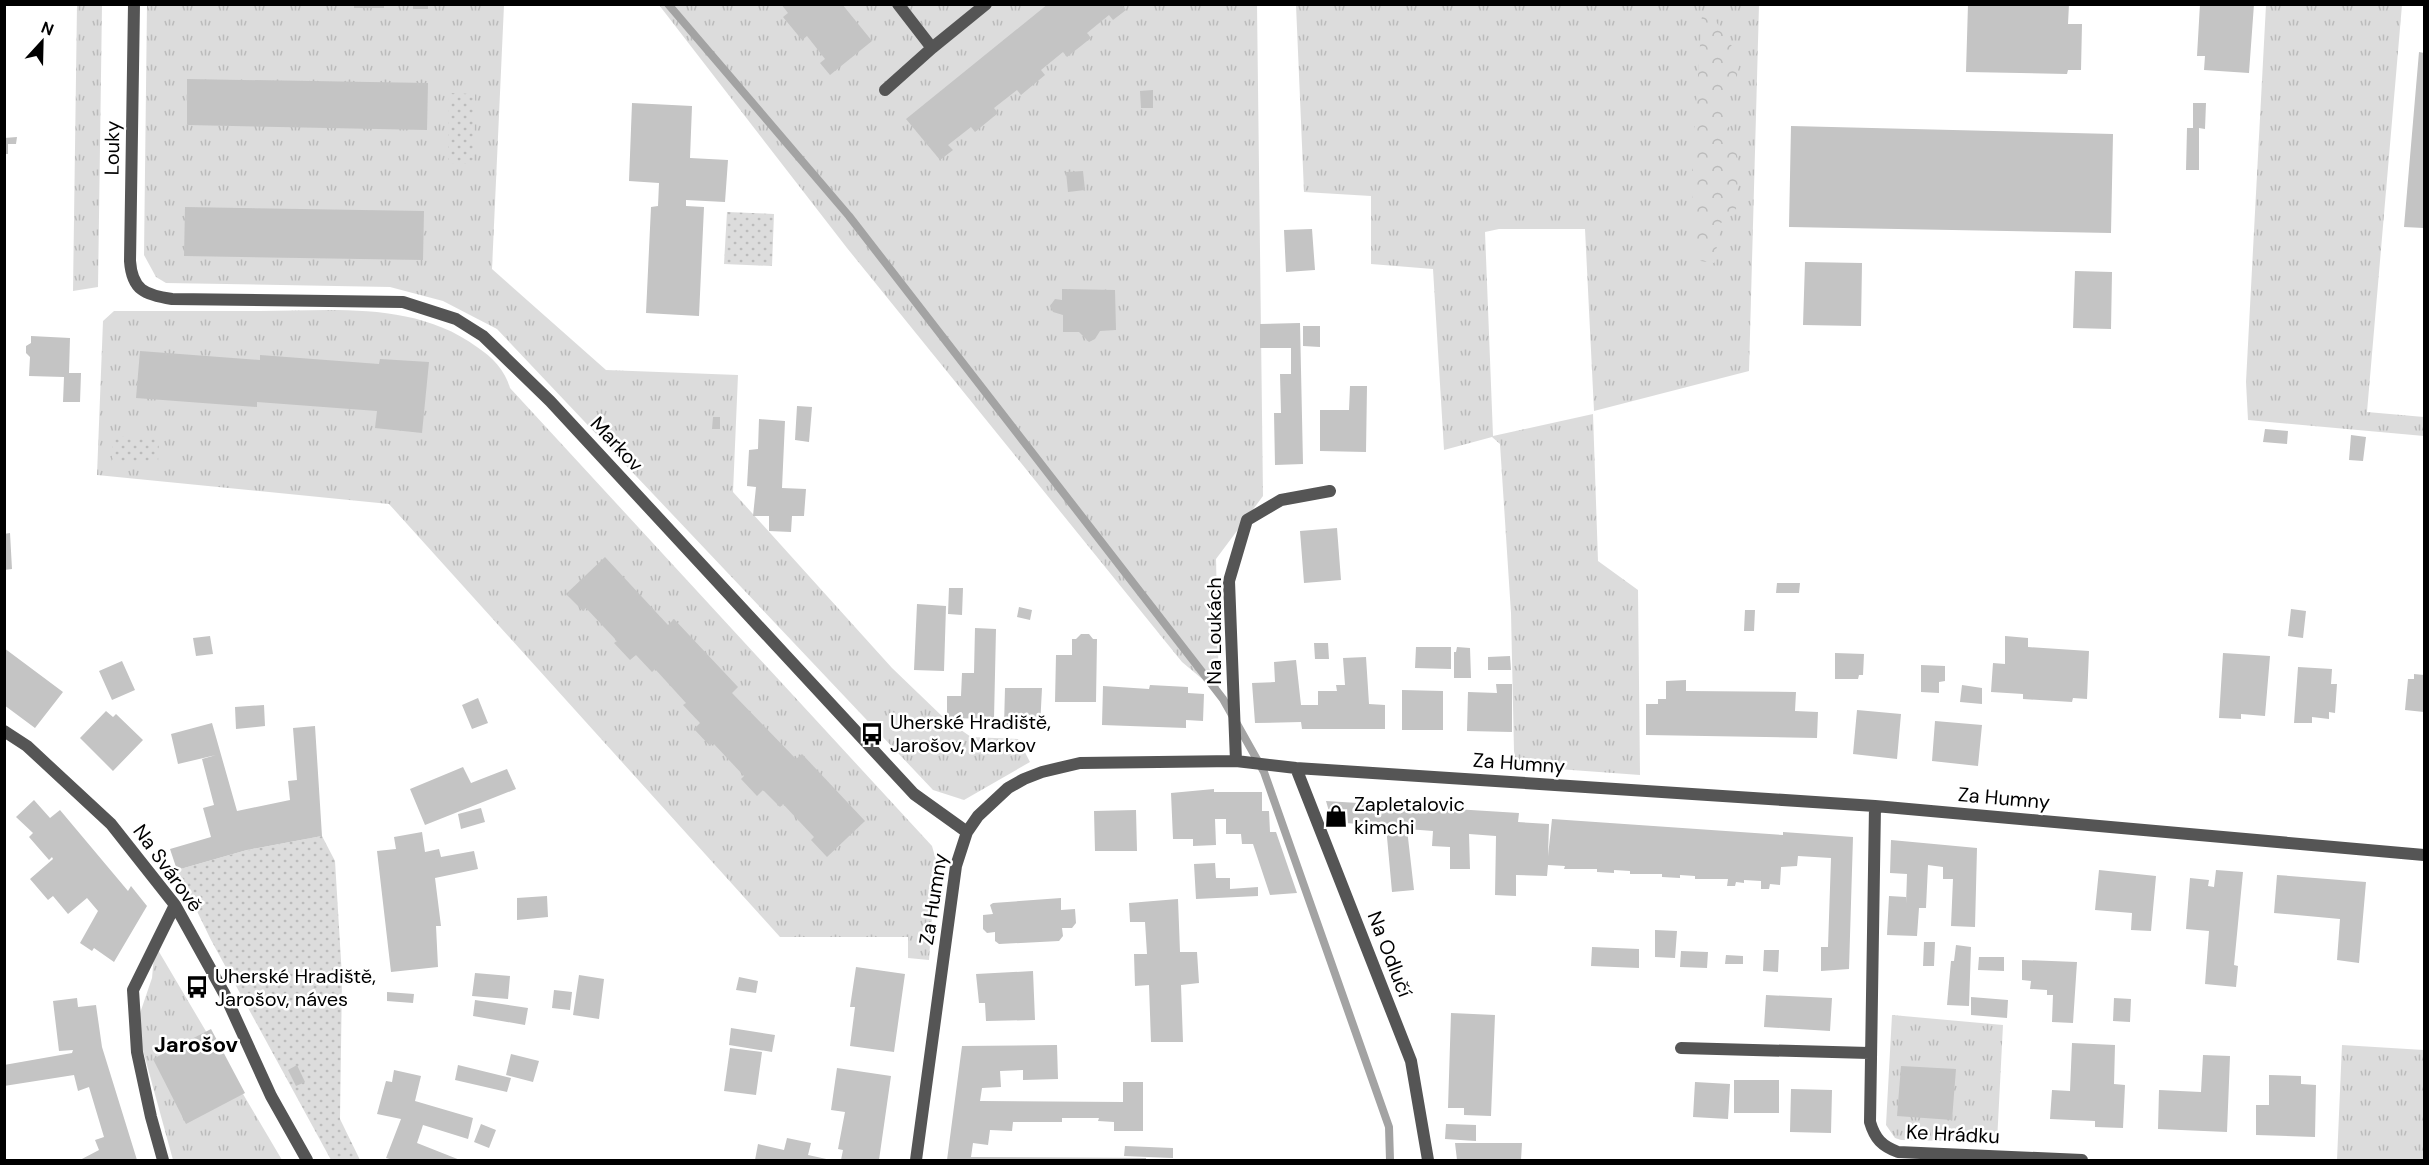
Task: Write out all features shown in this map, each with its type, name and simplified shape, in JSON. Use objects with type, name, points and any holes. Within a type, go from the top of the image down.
[{"type":"street","name":"Louky","points":[[134,4],[130,274],[140,289]]},
{"type":"street","points":[[898,4],[932,48]]},
{"type":"street","points":[[885,90],[986,4]]},
{"type":"street","name":"Markov","points":[[140,289],[151,296],[172,299],[404,302],[456,319],[483,336],[558,409],[914,794],[967,832]]},
{"type":"street","name":"Na Loukách","points":[[1236,761],[1229,581],[1247,520],[1281,500],[1329,491]]},
{"type":"street","name":"Na Svárově","points":[[4,731],[27,746],[111,824],[175,904],[225,994],[271,1096],[307,1161]]},
{"type":"street","name":"Za Humny","points":[[916,1161],[956,866],[967,832],[978,816],[1008,788],[1042,772],[1060,767],[1099,761],[1236,761],[1296,768],[1875,806],[2424,855]]},
{"type":"street","name":"Na Odlučí","points":[[1296,768],[1411,1061],[1428,1161]]},
{"type":"street","name":"Ke Hrádku","points":[[1875,806],[1869,1053],[1870,1122],[1878,1141],[1898,1152],[2082,1161]]},
{"type":"street","points":[[163,1161],[151,1117],[138,1052],[133,990],[175,904]]},
{"type":"street","points":[[1681,1048],[1869,1053]]},
{"type":"green space","points":[[77,5],[102,5],[98,287],[73,291]]},
{"type":"green space","points":[[147,5],[504,5],[492,269],[606,370],[738,375],[733,492],[892,668],[944,718],[971,737],[1018,739],[1030,762],[964,800],[933,790],[497,329],[443,301],[390,287],[166,283],[156,277],[144,255]]},
{"type":"green space","points":[[659,5],[1257,5],[1263,496],[1216,559],[1219,693],[1182,662],[847,248]]},
{"type":"green space","points":[[1296,5],[1759,5],[1749,371],[1594,411],[1585,229],[1499,229],[1485,232],[1493,436],[1593,414],[1598,561],[1638,590],[1640,775],[1517,766],[1514,751],[1511,613],[1500,444],[1492,437],[1444,450],[1433,269],[1371,264],[1371,196],[1304,192]]},
{"type":"green space","points":[[2266,5],[2402,5],[2367,412],[2424,417],[2424,436],[2248,420],[2246,382]]},
{"type":"green space","points":[[1702,14],[1713,16],[1728,42],[1741,55],[1736,81],[1727,97],[1727,120],[1739,162],[1736,210],[1721,223],[1714,263],[1694,260],[1692,168]]},
{"type":"green space","points":[[449,93],[475,94],[474,164],[448,163]]},
{"type":"green space","points":[[727,212],[774,214],[772,266],[724,264]]},
{"type":"green space","points":[[344,310],[400,315],[453,332],[483,351],[501,370],[510,388],[932,846],[936,860],[929,960],[908,958],[908,937],[780,937],[389,504],[97,475],[103,321],[114,311]]},
{"type":"green space","points":[[113,436],[159,439],[158,463],[112,461]]},
{"type":"green space","points":[[322,836],[335,861],[342,977],[340,1119],[360,1160],[331,1160],[211,940],[177,870],[247,850]]},
{"type":"green space","points":[[155,945],[282,1160],[173,1160],[136,1025],[152,978]]},
{"type":"green space","points":[[1892,1015],[2003,1025],[1997,1142],[1895,1138],[1886,1125]]},
{"type":"green space","points":[[2342,1045],[2424,1050],[2424,1160],[2337,1160]]},
{"type":"building","points":[[354,4],[384,4],[384,8],[354,8]]},
{"type":"building","points":[[413,4],[428,4],[428,9],[413,9]]},
{"type":"building","points":[[781,4],[842,4],[872,41],[830,75],[820,63],[825,59],[807,36],[802,40],[783,17],[788,13]]},
{"type":"building","points":[[1048,4],[1121,4],[1126,10],[1113,20],[1109,15],[1087,33],[1091,38],[1067,57],[1063,52],[1041,70],[1045,75],[1021,95],[1017,90],[994,108],[998,113],[975,132],[971,127],[948,145],[953,150],[940,160],[906,119]]},
{"type":"building","points":[[1968,4],[2069,4],[2068,24],[2082,24],[2081,70],[2068,70],[2067,74],[1966,72]]},
{"type":"building","points":[[2200,4],[2254,4],[2249,73],[2204,70],[2205,56],[2197,56]]},
{"type":"building","points":[[2419,52],[2424,53],[2424,228],[2404,227]]},
{"type":"building","points":[[187,79],[428,83],[427,130],[187,125]]},
{"type":"building","points":[[1153,90],[1153,108],[1141,108],[1140,91]]},
{"type":"building","points":[[632,103],[692,106],[690,158],[728,160],[725,202],[686,200],[686,206],[704,207],[699,316],[646,313],[651,207],[658,206],[659,183],[629,181]]},
{"type":"building","points":[[2193,103],[2206,103],[2205,129],[2199,128],[2199,170],[2186,170],[2187,128],[2193,128]]},
{"type":"building","points":[[1791,126],[2113,134],[2111,233],[1789,227]]},
{"type":"building","points":[[17,137],[16,144],[8,144],[8,154],[4,154],[4,138]]},
{"type":"building","points":[[1083,171],[1085,190],[1068,192],[1066,172]]},
{"type":"building","points":[[185,207],[424,211],[423,260],[184,256]]},
{"type":"building","points":[[1312,229],[1315,270],[1286,272],[1284,230]]},
{"type":"building","points":[[1805,262],[1862,263],[1861,326],[1803,325]]},
{"type":"building","points":[[2075,271],[2112,272],[2111,329],[2073,328]]},
{"type":"building","points":[[1062,289],[1115,290],[1116,330],[1100,331],[1095,339],[1089,342],[1079,332],[1063,332],[1063,315],[1053,312],[1050,306],[1055,299],[1062,300]]},
{"type":"building","points":[[1300,323],[1303,464],[1275,465],[1274,413],[1281,413],[1280,374],[1291,374],[1291,348],[1260,348],[1260,324]]},
{"type":"building","points":[[1303,326],[1320,326],[1320,347],[1303,346]]},
{"type":"building","points":[[31,336],[70,338],[69,373],[81,373],[80,402],[63,402],[64,377],[29,376],[30,357],[26,353],[26,346],[31,343]]},
{"type":"building","points":[[140,351],[260,360],[260,355],[379,364],[380,359],[429,362],[422,433],[375,428],[377,411],[257,402],[257,407],[136,398]]},
{"type":"building","points":[[1350,386],[1367,386],[1366,452],[1320,451],[1320,410],[1349,410]]},
{"type":"building","points":[[797,406],[812,407],[809,442],[795,440]]},
{"type":"building","points":[[713,417],[720,417],[720,429],[712,429]]},
{"type":"building","points":[[759,419],[785,421],[782,488],[806,489],[804,516],[792,516],[791,532],[769,531],[769,516],[753,516],[756,487],[747,486],[749,450],[758,449]]},
{"type":"building","points":[[2265,429],[2288,431],[2287,444],[2263,442]]},
{"type":"building","points":[[2351,435],[2366,437],[2363,461],[2349,460]]},
{"type":"building","points":[[1337,528],[1341,580],[1304,583],[1300,531]]},
{"type":"building","points":[[10,533],[12,569],[4,570],[4,534]]},
{"type":"building","points":[[605,557],[668,625],[674,619],[738,687],[732,693],[796,759],[802,754],[865,821],[827,857],[811,840],[814,837],[783,804],[780,807],[763,790],[757,796],[741,779],[744,776],[713,743],[710,746],[694,729],[700,723],[683,705],[686,703],[655,669],[652,672],[636,655],[630,660],[614,643],[617,641],[586,608],[583,611],[566,594]]},
{"type":"building","points":[[1777,583],[1800,583],[1799,593],[1776,593]]},
{"type":"building","points":[[949,588],[963,588],[962,615],[948,614]]},
{"type":"building","points":[[917,604],[946,606],[944,671],[914,670]]},
{"type":"building","points":[[1019,607],[1032,610],[1030,620],[1017,617]]},
{"type":"building","points":[[2291,609],[2306,611],[2303,638],[2288,636]]},
{"type":"building","points":[[1745,610],[1755,610],[1754,631],[1744,631]]},
{"type":"building","points":[[975,628],[996,629],[994,719],[947,718],[947,696],[961,696],[962,673],[974,673]]},
{"type":"building","points":[[1081,634],[1089,634],[1093,639],[1097,639],[1096,702],[1055,702],[1056,655],[1072,655],[1072,639],[1076,639]]},
{"type":"building","points":[[210,636],[213,654],[196,656],[193,638]]},
{"type":"building","points":[[2005,636],[2028,638],[2028,647],[2089,651],[2087,699],[2073,698],[2072,702],[2023,699],[2023,694],[1991,692],[1993,663],[2005,664]]},
{"type":"building","points":[[1314,643],[1328,643],[1329,659],[1315,659]]},
{"type":"building","points":[[1416,647],[1451,647],[1451,669],[1415,668]]},
{"type":"building","points":[[1457,647],[1470,648],[1471,678],[1454,678],[1454,652]]},
{"type":"building","points":[[4,648],[63,692],[35,728],[4,705]]},
{"type":"building","points":[[1835,653],[1864,654],[1863,675],[1859,675],[1858,679],[1835,679]]},
{"type":"building","points":[[2223,653],[2270,656],[2265,716],[2241,714],[2241,719],[2219,718]]},
{"type":"building","points":[[1510,656],[1511,670],[1488,670],[1488,657]]},
{"type":"building","points":[[1366,657],[1369,704],[1385,705],[1385,729],[1302,729],[1301,722],[1255,723],[1252,683],[1275,682],[1274,662],[1296,660],[1301,705],[1318,705],[1318,691],[1337,691],[1336,685],[1345,685],[1343,658]]},
{"type":"building","points":[[122,661],[135,690],[112,700],[99,671]]},
{"type":"building","points":[[1921,665],[1945,666],[1945,681],[1939,682],[1939,693],[1921,692]]},
{"type":"building","points":[[2298,667],[2332,669],[2331,684],[2337,684],[2335,713],[2329,712],[2329,719],[2312,717],[2312,723],[2294,723]]},
{"type":"building","points":[[2414,674],[2424,675],[2424,712],[2405,710],[2408,679],[2414,679]]},
{"type":"building","points":[[1686,680],[1686,691],[1796,692],[1795,711],[1818,712],[1817,738],[1646,735],[1646,704],[1658,704],[1658,699],[1666,699],[1666,681]]},
{"type":"building","points":[[1496,684],[1512,684],[1512,732],[1467,731],[1468,692],[1497,693]]},
{"type":"building","points":[[1150,685],[1188,687],[1188,693],[1204,694],[1203,721],[1186,720],[1186,728],[1102,725],[1103,686],[1149,689]]},
{"type":"building","points":[[1962,685],[1982,688],[1982,704],[1960,702]]},
{"type":"building","points":[[1005,688],[1042,688],[1040,727],[1004,726]]},
{"type":"building","points":[[1402,690],[1443,691],[1443,730],[1402,730]]},
{"type":"building","points":[[478,698],[488,723],[472,729],[462,705]]},
{"type":"building","points":[[264,705],[265,726],[236,729],[235,707]]},
{"type":"building","points":[[1857,710],[1901,714],[1897,759],[1853,754]]},
{"type":"building","points":[[106,711],[113,717],[116,714],[143,740],[113,771],[80,738]]},
{"type":"building","points":[[1935,721],[1982,725],[1978,766],[1932,761]]},
{"type":"building","points":[[212,723],[237,811],[290,800],[288,781],[297,780],[293,728],[315,726],[322,836],[247,850],[177,870],[170,849],[211,837],[203,808],[214,805],[202,759],[216,755],[178,764],[171,734]]},
{"type":"building","points":[[463,767],[471,783],[507,769],[516,789],[425,825],[410,789]]},
{"type":"building","points":[[1214,789],[1214,792],[1262,792],[1262,811],[1269,811],[1270,832],[1276,832],[1297,893],[1270,895],[1253,844],[1242,844],[1241,834],[1226,834],[1226,819],[1215,819],[1216,845],[1193,846],[1193,839],[1173,839],[1171,793]]},
{"type":"building","points":[[34,800],[50,818],[60,810],[128,891],[131,886],[147,906],[114,962],[94,948],[92,951],[80,943],[98,911],[87,898],[68,914],[53,896],[48,900],[30,879],[53,859],[52,857],[49,860],[29,837],[33,833],[16,817]]},
{"type":"building","points":[[1326,801],[1519,813],[1518,822],[1549,824],[1548,856],[1552,819],[1783,835],[1783,832],[1853,837],[1849,969],[1821,971],[1821,947],[1828,947],[1831,858],[1798,856],[1797,866],[1781,867],[1780,885],[1770,884],[1769,889],[1761,889],[1761,881],[1744,880],[1744,883],[1736,882],[1735,886],[1727,886],[1728,879],[1695,879],[1695,876],[1680,875],[1680,878],[1662,877],[1662,874],[1630,874],[1630,871],[1614,870],[1614,873],[1597,872],[1597,869],[1564,869],[1565,866],[1548,865],[1547,876],[1516,875],[1516,896],[1495,895],[1496,836],[1469,834],[1470,869],[1450,869],[1450,847],[1432,846],[1433,831],[1407,829],[1414,890],[1392,892],[1386,826],[1332,822]]},
{"type":"building","points":[[481,808],[485,822],[461,829],[458,814]]},
{"type":"building","points":[[1136,810],[1137,851],[1095,851],[1094,811]]},
{"type":"building","points":[[422,832],[425,852],[439,849],[441,857],[474,851],[478,869],[435,878],[441,926],[436,926],[438,967],[391,972],[377,851],[396,849],[394,837]]},
{"type":"building","points":[[1891,840],[1977,848],[1975,927],[1951,926],[1953,879],[1943,879],[1943,867],[1928,865],[1926,908],[1919,908],[1917,936],[1887,935],[1889,896],[1906,897],[1906,904],[1907,874],[1890,873]]},
{"type":"building","points":[[1215,863],[1216,878],[1230,878],[1230,889],[1258,887],[1258,896],[1196,899],[1194,864]]},
{"type":"building","points":[[2099,870],[2156,876],[2151,931],[2131,930],[2132,913],[2095,910]]},
{"type":"building","points":[[2216,870],[2243,872],[2234,965],[2238,966],[2236,987],[2205,984],[2209,931],[2186,929],[2190,878],[2209,880],[2208,886],[2214,887]]},
{"type":"building","points":[[2277,875],[2366,882],[2359,963],[2337,960],[2340,919],[2274,913]]},
{"type":"building","points":[[547,896],[548,917],[517,920],[517,898]]},
{"type":"building","points":[[1061,898],[1061,910],[1075,909],[1076,923],[1072,928],[1062,928],[1063,936],[1059,941],[999,944],[995,941],[995,932],[987,933],[983,929],[983,915],[993,914],[990,905],[993,903]]},
{"type":"building","points":[[1178,899],[1180,952],[1197,952],[1199,983],[1181,985],[1183,1042],[1151,1042],[1149,985],[1135,986],[1134,954],[1147,954],[1145,922],[1130,922],[1129,903]]},
{"type":"building","points":[[1655,930],[1677,931],[1675,958],[1655,957]]},
{"type":"building","points":[[1924,942],[1935,942],[1934,966],[1923,966]]},
{"type":"building","points":[[1956,945],[1971,947],[1969,1006],[1947,1005],[1951,961],[1954,961]]},
{"type":"building","points":[[1592,947],[1639,949],[1639,968],[1591,966]]},
{"type":"building","points":[[1764,950],[1779,950],[1778,972],[1763,971]]},
{"type":"building","points":[[1681,951],[1708,952],[1707,968],[1680,967]]},
{"type":"building","points":[[1726,955],[1743,956],[1743,964],[1725,964]]},
{"type":"building","points":[[1979,957],[2004,957],[2004,971],[1978,970]]},
{"type":"building","points":[[2022,960],[2077,962],[2073,1023],[2052,1022],[2053,995],[2047,995],[2047,990],[2030,989],[2031,981],[2022,980]]},
{"type":"building","points":[[856,967],[905,974],[894,1052],[850,1046],[855,1007],[850,1007]]},
{"type":"building","points":[[1033,971],[1035,1020],[986,1021],[985,1003],[979,1003],[976,974]]},
{"type":"building","points":[[475,973],[510,976],[508,999],[472,996]]},
{"type":"building","points":[[579,975],[604,979],[599,1019],[573,1015]]},
{"type":"building","points":[[739,977],[758,981],[756,993],[736,990]]},
{"type":"building","points":[[554,990],[572,992],[570,1010],[552,1008]]},
{"type":"building","points":[[387,992],[414,994],[413,1003],[387,1001]]},
{"type":"building","points":[[1766,995],[1832,998],[1830,1031],[1764,1027]]},
{"type":"building","points":[[1971,997],[2008,1000],[2007,1018],[1971,1015]]},
{"type":"building","points":[[77,998],[78,1007],[96,1005],[102,1047],[137,1160],[80,1160],[99,1150],[95,1140],[104,1137],[89,1087],[78,1091],[74,1075],[4,1086],[4,1065],[72,1053],[73,1050],[59,1051],[53,1001]]},
{"type":"building","points":[[2114,998],[2131,999],[2130,1022],[2113,1021]]},
{"type":"building","points":[[475,1000],[528,1008],[525,1025],[473,1016]]},
{"type":"building","points":[[1451,1013],[1495,1015],[1491,1116],[1464,1115],[1464,1108],[1448,1108]]},
{"type":"building","points":[[731,1028],[775,1035],[772,1052],[729,1045]]},
{"type":"building","points":[[211,1029],[245,1093],[186,1124],[153,1059]]},
{"type":"building","points":[[2072,1043],[2115,1045],[2114,1084],[2125,1085],[2123,1128],[2095,1127],[2095,1121],[2050,1119],[2052,1090],[2070,1091]]},
{"type":"building","points":[[1057,1045],[1058,1079],[1023,1080],[1023,1070],[1000,1071],[1001,1087],[982,1088],[980,1101],[1123,1102],[1123,1082],[1143,1082],[1143,1131],[1114,1131],[1114,1122],[1098,1121],[1099,1118],[1062,1118],[1062,1122],[1013,1122],[1012,1131],[990,1130],[988,1145],[973,1143],[971,1157],[1146,1158],[1146,1160],[947,1160],[962,1046]]},
{"type":"building","points":[[730,1048],[762,1052],[756,1095],[724,1091]]},
{"type":"building","points":[[511,1054],[539,1061],[533,1082],[506,1075]]},
{"type":"building","points":[[2203,1055],[2230,1056],[2227,1132],[2158,1129],[2159,1090],[2201,1092]]},
{"type":"building","points":[[297,1065],[305,1082],[296,1086],[288,1070]]},
{"type":"building","points":[[458,1065],[511,1078],[507,1092],[455,1080]]},
{"type":"building","points":[[1901,1066],[1956,1069],[1952,1120],[1897,1116]]},
{"type":"building","points":[[837,1068],[891,1076],[879,1160],[841,1160],[843,1150],[838,1149],[845,1112],[831,1110]]},
{"type":"building","points":[[394,1070],[421,1076],[415,1101],[473,1118],[468,1139],[423,1125],[417,1143],[460,1160],[393,1160],[386,1158],[401,1119],[377,1114],[386,1081],[392,1082]]},
{"type":"building","points":[[2269,1075],[2301,1076],[2301,1084],[2316,1085],[2315,1137],[2256,1135],[2256,1105],[2269,1105]]},
{"type":"building","points":[[1734,1080],[1779,1080],[1779,1113],[1734,1113]]},
{"type":"building","points":[[1695,1082],[1730,1084],[1728,1119],[1693,1117]]},
{"type":"building","points":[[1791,1089],[1832,1090],[1831,1133],[1790,1132]]},
{"type":"building","points":[[481,1124],[496,1130],[489,1148],[474,1142]]},
{"type":"building","points":[[1446,1124],[1476,1125],[1476,1141],[1445,1139]]},
{"type":"building","points":[[787,1138],[811,1143],[808,1155],[831,1160],[755,1160],[758,1144],[784,1150]]},
{"type":"building","points":[[1455,1143],[1522,1143],[1521,1160],[1457,1160]]},
{"type":"building","points":[[1125,1146],[1173,1148],[1173,1158],[1124,1156]]},
{"type":"waterway","points":[[668,4],[849,216],[1223,699],[1264,772],[1389,1127],[1390,1160]]},
{"type":"place","name":"Uherské Hradiště, Jarošov, Markov","points":[[872,734]]},
{"type":"place","name":"Zapletalovic kimchi","points":[[1336,816]]},
{"type":"place","name":"Uherské Hradiště, Jarošov, náves","points":[[197,987]]},
{"type":"district","name":"Jarošov","points":[[196,1044]]}]
